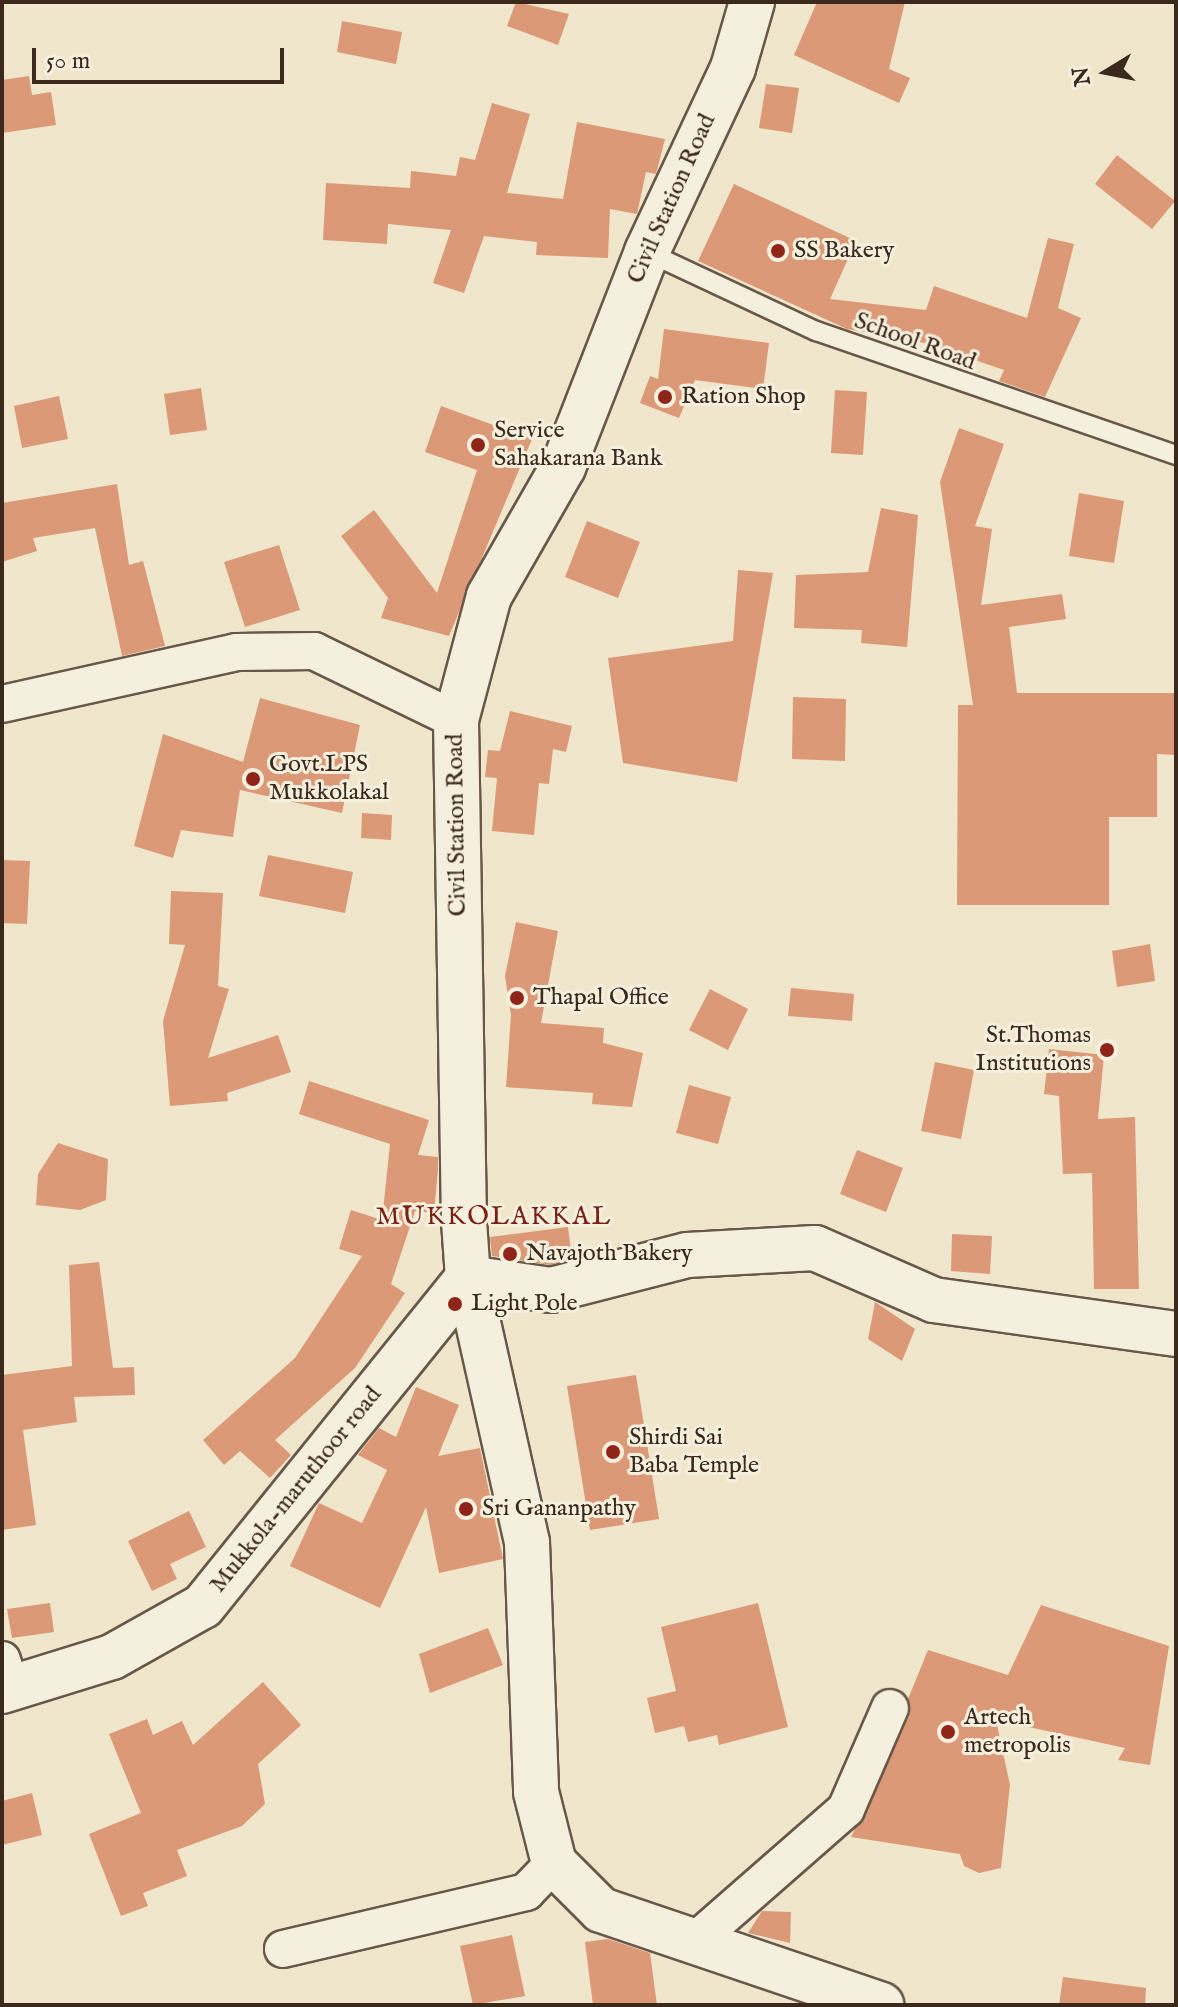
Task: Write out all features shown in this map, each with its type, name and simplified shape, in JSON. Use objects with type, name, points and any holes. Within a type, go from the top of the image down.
[{"type":"main road","name":"Civil Station Road","points":[[554,1863],[536,1792],[527,1543],[468,1278],[456,720],[489,596],[563,467],[647,252],[733,68],[752,2]]},
{"type":"main road","points":[[468,1278],[551,1290],[687,1255],[815,1248],[934,1300],[1176,1334]]},
{"type":"main road","name":"Mukkola-maruthoor road","points":[[5,1680],[112,1657],[203,1606],[468,1278]]},
{"type":"main road","points":[[554,1863],[601,1910],[881,2005]]},
{"type":"street","points":[[2,704],[236,652],[314,651],[456,720]]},
{"type":"street","points":[[693,1943],[846,1809],[890,1708]]},
{"type":"street","points":[[283,1949],[526,1892],[554,1863]]},
{"type":"lane","name":"School Road","points":[[647,252],[816,331],[1176,455]]},
{"type":"building","points":[[516,2],[569,14],[558,45],[507,26]]},
{"type":"building","points":[[817,2],[905,2],[889,69],[910,78],[899,103],[794,55]]},
{"type":"building","points":[[342,21],[402,32],[396,64],[337,52]]},
{"type":"building","points":[[29,76],[32,95],[51,92],[56,125],[2,133],[2,80]]},
{"type":"building","points":[[766,84],[799,88],[792,133],[759,128]]},
{"type":"building","points":[[492,103],[530,114],[507,193],[563,199],[577,122],[665,139],[656,174],[646,172],[637,214],[610,209],[608,258],[536,255],[537,242],[484,236],[464,293],[433,283],[451,230],[388,224],[387,244],[323,240],[326,183],[410,188],[411,171],[456,176],[460,157],[475,160]]},
{"type":"building","points":[[1117,155],[1175,201],[1152,229],[1095,184]]},
{"type":"building","points":[[734,184],[856,241],[830,299],[926,310],[934,286],[1027,318],[1048,238],[1074,244],[1058,308],[1081,318],[1045,397],[999,381],[1004,370],[925,343],[847,329],[698,261]]},
{"type":"building","points":[[664,329],[769,343],[763,389],[695,380],[679,418],[640,403],[650,376],[658,379]]},
{"type":"building","points":[[201,388],[207,430],[170,435],[164,394]]},
{"type":"building","points":[[835,390],[867,392],[863,455],[831,453]]},
{"type":"building","points":[[59,396],[68,439],[22,448],[14,406]]},
{"type":"building","points":[[441,406],[532,439],[449,636],[381,618],[388,598],[341,536],[374,510],[437,593],[477,470],[425,452]]},
{"type":"building","points":[[959,428],[1004,444],[975,526],[992,529],[981,605],[1062,594],[1066,619],[1009,627],[1017,693],[1176,693],[1176,755],[1157,754],[1157,817],[1109,817],[1109,905],[957,905],[958,705],[973,705],[940,482]]},
{"type":"building","points":[[117,484],[129,565],[143,561],[165,646],[122,656],[95,528],[33,538],[37,551],[2,562],[2,503]]},
{"type":"building","points":[[1079,493],[1124,501],[1114,563],[1069,556]]},
{"type":"building","points":[[881,508],[918,515],[907,647],[861,643],[862,630],[794,628],[796,575],[868,572]]},
{"type":"building","points":[[587,521],[640,542],[618,598],[565,577]]},
{"type":"building","points":[[279,545],[300,610],[245,627],[224,562]]},
{"type":"building","points":[[738,570],[773,573],[737,782],[623,763],[608,658],[733,641]]},
{"type":"building","points":[[793,697],[846,699],[845,761],[792,759]]},
{"type":"building","points":[[260,698],[360,725],[342,813],[240,790],[233,837],[181,830],[173,858],[134,846],[163,734],[243,762]]},
{"type":"building","points":[[510,711],[572,726],[566,752],[553,749],[549,784],[539,783],[534,835],[492,831],[497,778],[485,777],[488,750],[500,751]]},
{"type":"building","points":[[362,813],[392,815],[391,840],[361,838]]},
{"type":"building","points":[[268,855],[353,872],[345,913],[259,896]]},
{"type":"building","points":[[2,860],[30,861],[27,924],[2,923]]},
{"type":"building","points":[[171,891],[223,893],[218,986],[229,989],[208,1058],[278,1035],[291,1072],[227,1093],[228,1101],[170,1106],[163,1021],[185,945],[169,944]]},
{"type":"building","points":[[516,922],[558,931],[541,1023],[604,1028],[603,1043],[643,1053],[632,1107],[592,1104],[593,1093],[506,1087],[511,1015],[505,976]]},
{"type":"building","points":[[1150,944],[1155,981],[1117,987],[1112,951]]},
{"type":"building","points":[[791,988],[854,994],[852,1021],[788,1016]]},
{"type":"building","points":[[710,989],[748,1009],[728,1050],[689,1030]]},
{"type":"building","points":[[1049,1049],[1104,1055],[1098,1119],[1135,1117],[1139,1289],[1094,1289],[1092,1173],[1063,1174],[1059,1096],[1044,1094]]},
{"type":"building","points":[[935,1062],[974,1070],[961,1139],[921,1131]]},
{"type":"building","points":[[309,1081],[429,1120],[418,1155],[438,1157],[434,1213],[415,1211],[391,1284],[405,1293],[355,1368],[275,1440],[291,1455],[270,1478],[240,1451],[224,1465],[203,1440],[295,1358],[362,1256],[339,1249],[351,1210],[382,1220],[390,1144],[299,1114]]},
{"type":"building","points":[[689,1085],[731,1097],[718,1144],[676,1133]]},
{"type":"building","points":[[58,1143],[108,1159],[106,1200],[80,1210],[36,1205],[38,1174]]},
{"type":"building","points":[[857,1150],[903,1168],[886,1212],[840,1194]]},
{"type":"building","points":[[568,1227],[572,1259],[550,1265],[492,1256],[490,1237]]},
{"type":"building","points":[[952,1234],[992,1236],[990,1274],[951,1271]]},
{"type":"building","points":[[99,1262],[113,1368],[134,1367],[135,1395],[74,1397],[77,1422],[23,1430],[36,1525],[2,1530],[2,1375],[72,1366],[69,1265]]},
{"type":"building","points":[[875,1302],[915,1329],[902,1361],[868,1339]]},
{"type":"building","name":"Shirdi Sai Baba Temple","points":[[636,1375],[659,1519],[590,1530],[567,1386]]},
{"type":"building","points":[[416,1387],[459,1405],[438,1456],[480,1448],[503,1559],[439,1573],[426,1507],[380,1608],[290,1566],[319,1503],[362,1523],[387,1470],[358,1455],[379,1428],[396,1437]]},
{"type":"building","points":[[189,1511],[206,1547],[170,1564],[177,1579],[152,1591],[128,1541]]},
{"type":"building","points":[[50,1603],[54,1632],[12,1638],[7,1609]]},
{"type":"building","points":[[758,1603],[788,1727],[719,1745],[717,1735],[688,1742],[684,1726],[655,1733],[647,1698],[676,1691],[661,1627]]},
{"type":"building","name":"Artech metropolis","points":[[1041,1605],[1169,1646],[1150,1765],[1118,1760],[1125,1748],[996,1720],[1010,1785],[1001,1868],[979,1873],[964,1866],[960,1854],[851,1837],[909,1716],[908,1699],[928,1650],[1008,1675]]},
{"type":"building","points":[[488,1628],[503,1665],[430,1693],[419,1654]]},
{"type":"building","points":[[263,1682],[301,1725],[258,1764],[265,1804],[242,1826],[177,1850],[187,1876],[143,1893],[148,1906],[121,1916],[89,1834],[141,1813],[109,1734],[147,1719],[153,1735],[182,1721],[193,1745]]},
{"type":"building","points":[[32,1793],[42,1835],[2,1845],[2,1801]]},
{"type":"building","points":[[762,1911],[791,1912],[790,1943],[748,1933]]},
{"type":"building","points":[[512,1935],[525,1996],[473,2005],[460,1946]]},
{"type":"building","points":[[608,1939],[650,1953],[657,2005],[593,2005],[585,1942]]},
{"type":"building","points":[[1063,1977],[1146,1988],[1145,2005],[1059,2005]]},
{"type":"place","name":"SS Bakery","points":[[778,251]]},
{"type":"place","name":"Ration Shop","points":[[665,397]]},
{"type":"place","name":"Service Sahakarana Bank","points":[[478,445]]},
{"type":"place","name":"Govt.LPS Mukkolakal","points":[[253,779]]},
{"type":"place","name":"Thapal Office","points":[[517,998]]},
{"type":"place","name":"St.Thomas Institutions","points":[[1107,1050]]},
{"type":"place","name":"Navajoth Bakery","points":[[510,1254]]},
{"type":"place","name":"Light Pole","points":[[455,1304]]},
{"type":"place","name":"Shirdi Sai Baba Temple","points":[[613,1452]]},
{"type":"place","name":"Sri Gananpathy","points":[[466,1509]]},
{"type":"place","name":"Artech metropolis","points":[[948,1732]]},
{"type":"district","name":"MUKKOLAKKAL","points":[[494,1217]]}]
